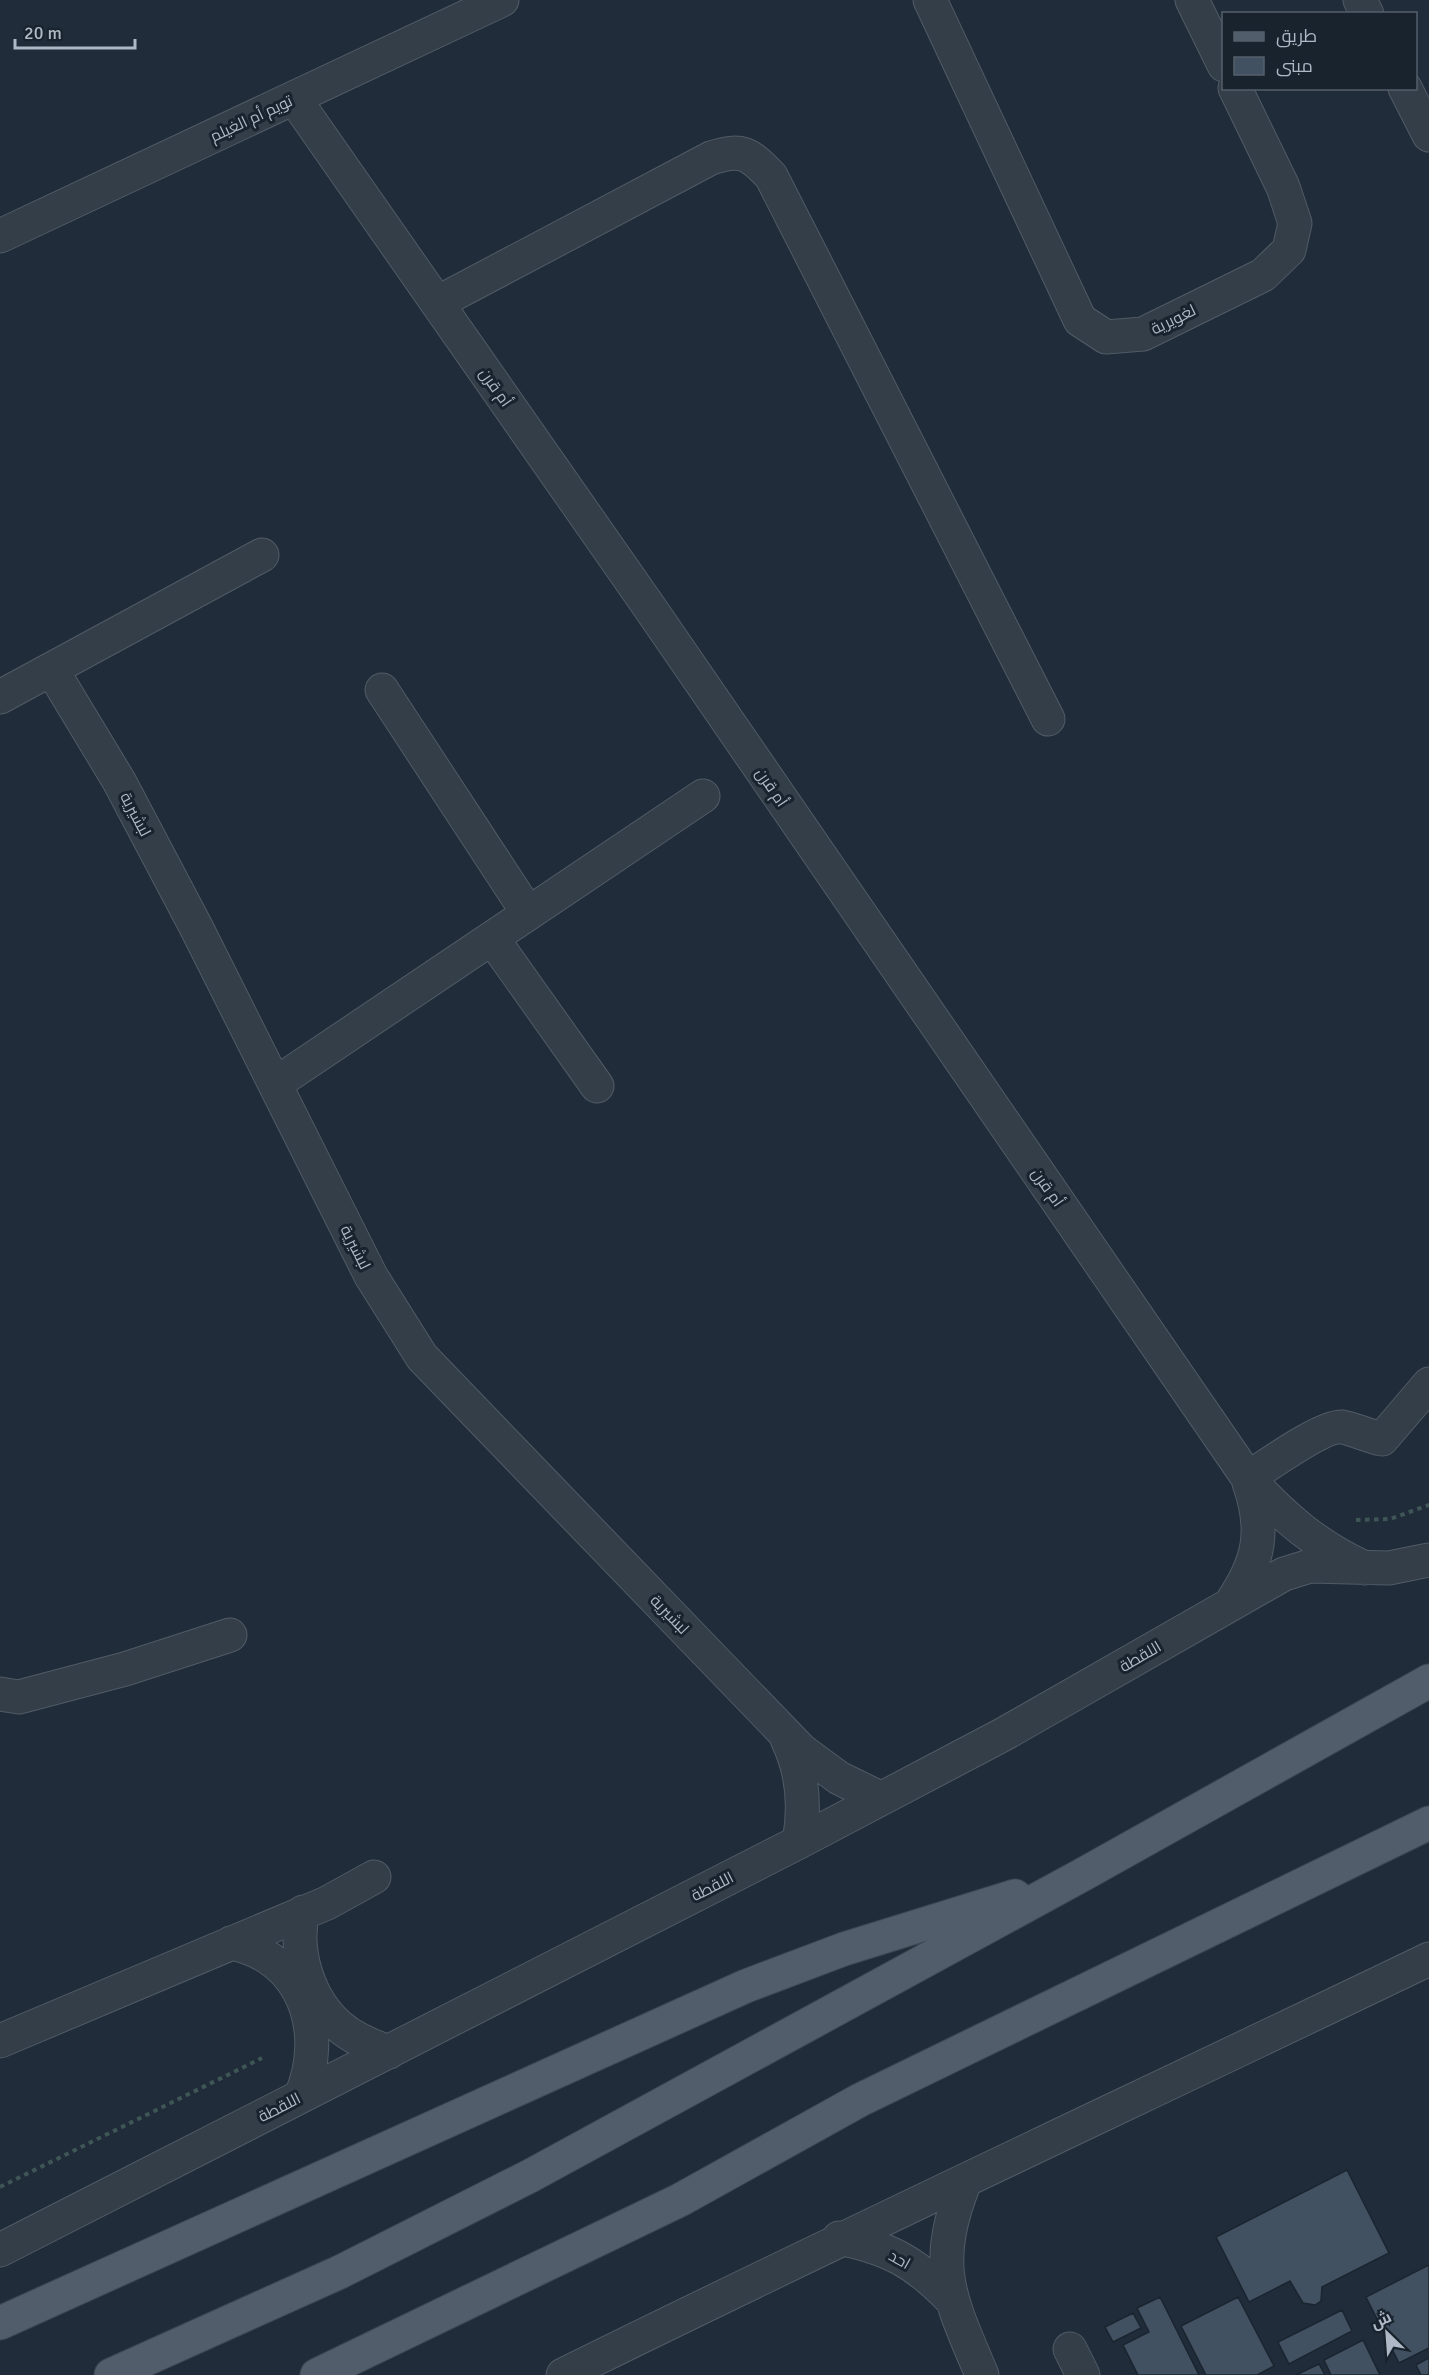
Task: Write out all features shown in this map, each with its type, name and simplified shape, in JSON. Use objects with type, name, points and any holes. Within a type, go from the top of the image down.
[{"type":"main road","points":[[111,2375],[340,2272],[530,2176],[1082,1875],[1429,1681]]},
{"type":"main road","points":[[317,2375],[680,2200],[860,2100],[1429,1823]]},
{"type":"main road","points":[[0,2323],[746,1986],[844,1949],[1082,1875]]},
{"type":"street","name":"تويم أم الغيلم","points":[[0,236],[502,0]]},
{"type":"street","name":"لغويرية","points":[[930,0],[1080,320],[1106,337],[1143,334],[1263,275],[1289,250],[1295,223],[1283,188],[1236,90]]},
{"type":"street","points":[[1192,0],[1222,61]]},
{"type":"street","points":[[1406,90],[1429,135]]},
{"type":"street","name":"أم قرن","points":[[294,98],[657,618],[1248,1478],[1274,1507],[1302,1532],[1333,1554],[1365,1568]]},
{"type":"street","points":[[437,303],[711,158],[732,151],[752,156],[771,176],[1048,719]]},
{"type":"street","points":[[0,697],[262,555]]},
{"type":"street","name":"لبشيرية","points":[[52,670],[119,781],[371,1276],[422,1357],[785,1734],[819,1765],[880,1798]]},
{"type":"street","points":[[382,690],[528,913]]},
{"type":"street","points":[[275,1084],[703,796]]},
{"type":"street","points":[[492,938],[597,1086]]},
{"type":"street","points":[[1248,1478],[1321,1433],[1341,1427],[1363,1436],[1382,1439],[1429,1384]]},
{"type":"street","name":"أم قرن","points":[[1230,1603],[1245,1581],[1256,1557],[1259,1521],[1257,1503],[1248,1478]]},
{"type":"street","name":"اللقطة","points":[[0,2250],[799,1842],[1004,1734],[1284,1574],[1310,1566],[1389,1568],[1429,1560]]},
{"type":"street","points":[[0,1694],[19,1697],[125,1669],[230,1635]]},
{"type":"street","name":"لبشيرية","points":[[785,1734],[795,1754],[804,1798],[799,1842]]},
{"type":"street","points":[[0,2041],[340,1897],[374,1877]]},
{"type":"street","points":[[302,2096],[312,2066],[313,2050],[308,1996],[300,1955],[299,1926],[303,1912]]},
{"type":"street","points":[[231,1943],[248,1946],[279,1964],[291,1979],[339,2026],[354,2037],[389,2052]]},
{"type":"street","points":[[562,2375],[839,2238],[965,2181],[1429,1959]]},
{"type":"street","name":"احد","points":[[965,2181],[954,2209],[947,2239],[946,2269],[951,2299],[982,2375]]},
{"type":"street","name":"احد","points":[[839,2238],[871,2244],[901,2257],[928,2276],[951,2299]]},
{"type":"path","points":[[1352,1519],[1390,1519],[1429,1505]]},
{"type":"path","points":[[0,2187],[262,2058]]},
{"type":"building","points":[[1347,2170],[1389,2253],[1322,2287],[1321,2301],[1315,2305],[1303,2303],[1290,2281],[1249,2302],[1216,2237]]},
{"type":"building","points":[[1429,2265],[1429,2348],[1399,2363],[1366,2297]]},
{"type":"building","points":[[1160,2297],[1199,2375],[1138,2375],[1123,2345],[1149,2332],[1137,2308]]},
{"type":"building","points":[[1238,2297],[1274,2366],[1257,2375],[1206,2375],[1181,2326]]},
{"type":"building","points":[[1342,2310],[1352,2331],[1289,2364],[1278,2342]]},
{"type":"building","points":[[1133,2313],[1141,2328],[1113,2342],[1105,2327]]},
{"type":"building","points":[[1363,2340],[1380,2375],[1331,2375],[1324,2360]]},
{"type":"building","points":[[1429,2358],[1429,2375],[1421,2375],[1416,2365]]},
{"type":"building","points":[[1319,2364],[1325,2375],[1296,2375]]}]
